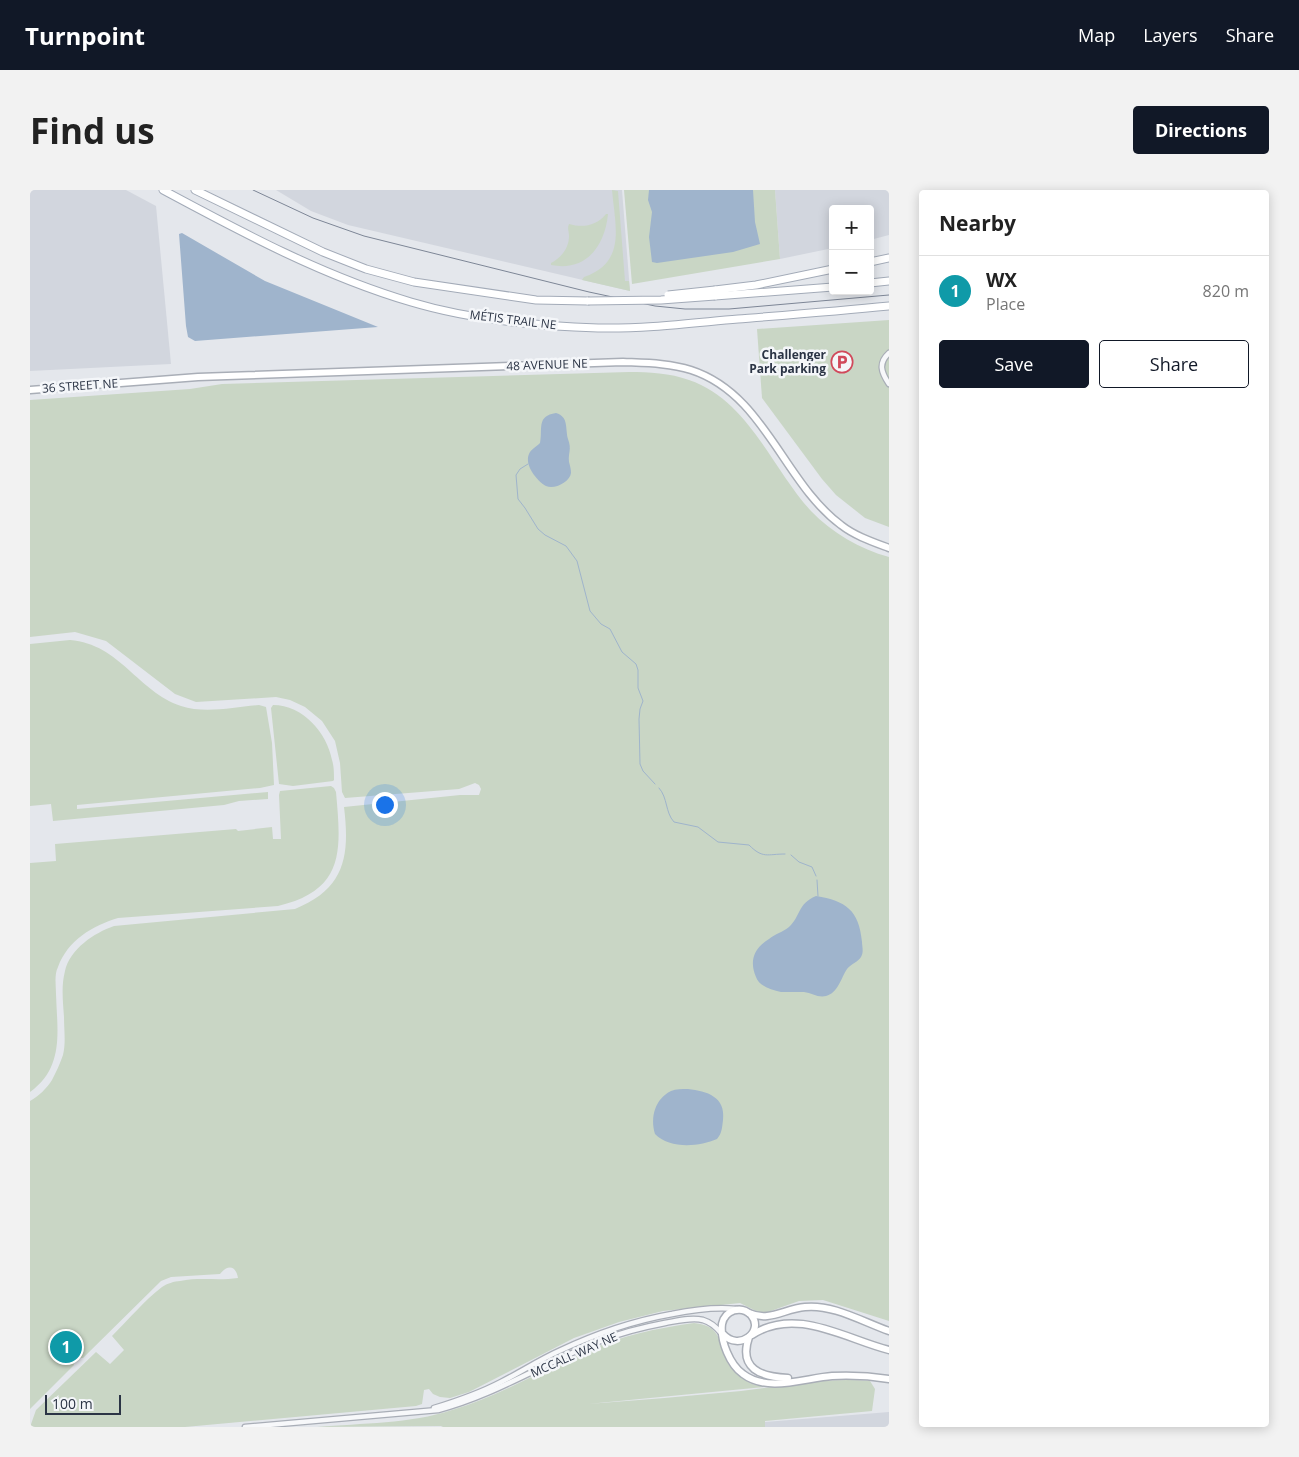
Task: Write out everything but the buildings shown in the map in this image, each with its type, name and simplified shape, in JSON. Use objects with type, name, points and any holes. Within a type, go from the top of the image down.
[{"type":"main road","name":"MÉTIS TRAIL NE","points":[[163,190],[244,234],[311,266],[412,302],[478,317],[539,325],[599,328],[646,327],[889,308]]},
{"type":"main road","name":"MÉTIS TRAIL NE","points":[[195,190],[323,252],[366,269],[423,283],[536,300],[588,301],[649,300],[715,293],[829,287]]},
{"type":"main road","points":[[874,261],[889,258]]},
{"type":"main road","points":[[715,293],[829,270]]},
{"type":"main road","points":[[874,283],[889,281]]},
{"type":"street","points":[[889,353],[884,358],[881,367],[889,384]]},
{"type":"street","name":"48 AVENUE NE","points":[[131,382],[198,377],[623,362],[649,363],[692,370],[726,389],[738,399],[761,426],[818,504],[841,525],[859,536],[889,548]]},
{"type":"street","name":"36 STREET NE","points":[[30,390],[131,382]]},
{"type":"street","points":[[816,1378],[767,1383],[750,1379],[730,1361],[723,1334],[722,1323],[724,1317],[728,1313],[739,1309],[758,1317],[767,1317],[799,1307],[818,1307],[835,1311],[889,1331]]},
{"type":"street","name":"MCCALL WAY NE","points":[[423,1412],[484,1390],[557,1351],[614,1328],[679,1313],[712,1309],[739,1309]]},
{"type":"street","points":[[747,1312],[754,1323],[753,1333],[746,1346],[746,1358],[752,1368],[762,1374],[776,1378],[858,1376],[889,1380]]},
{"type":"street","name":"MCCALL WAY NE","points":[[245,1427],[438,1410],[471,1400],[580,1350],[625,1332],[677,1321],[698,1320],[711,1324],[723,1334]]},
{"type":"street","points":[[723,1334],[735,1341],[741,1341],[759,1331],[776,1325],[806,1324],[820,1326],[889,1350]]},
{"type":"shaded area","points":[[30,190],[126,190],[156,206],[171,364],[30,371]]},
{"type":"shaded area","points":[[276,190],[622,190],[630,291],[348,225],[311,211]]},
{"type":"shaded area","points":[[775,190],[889,190],[889,235],[874,239],[874,205],[829,205],[829,249],[780,259]]},
{"type":"shaded area","points":[[889,1412],[889,1427],[765,1427],[765,1422]]},
{"type":"green space","points":[[612,190],[618,191],[625,281],[629,281],[630,291],[582,280],[607,262],[613,252],[616,229]]},
{"type":"green space","points":[[624,190],[775,190],[780,259],[632,284]]},
{"type":"green space","points":[[608,214],[603,236],[592,254],[574,264],[563,266],[551,265],[566,248],[569,240],[569,224],[589,225],[598,221]]},
{"type":"green space","points":[[889,320],[889,527],[865,518],[836,495],[762,398],[757,329]]},
{"type":"green space","points":[[629,372],[674,376],[689,380],[710,390],[728,403],[743,419],[758,437],[797,494],[819,519],[847,539],[868,550],[889,557],[889,1321],[823,1300],[799,1301],[768,1312],[758,1312],[740,1303],[663,1311],[619,1322],[574,1338],[469,1392],[450,1398],[433,1394],[429,1389],[424,1390],[422,1404],[416,1406],[185,1427],[30,1427],[36,1410],[96,1352],[110,1364],[124,1350],[112,1336],[162,1287],[173,1282],[187,1280],[238,1278],[234,1269],[229,1268],[220,1274],[171,1277],[161,1281],[83,1358],[79,1358],[80,1335],[65,1334],[65,1353],[73,1360],[74,1365],[30,1409],[30,1101],[50,1083],[63,1055],[65,1041],[63,982],[65,971],[72,956],[77,949],[91,938],[114,926],[295,909],[325,892],[334,881],[340,869],[346,841],[344,807],[460,795],[479,795],[481,789],[475,783],[459,789],[345,798],[342,792],[340,763],[335,741],[322,721],[305,707],[290,700],[276,697],[196,702],[175,694],[106,641],[75,632],[30,637],[30,400],[190,389],[222,384]]},
{"type":"green space","points":[[70,640],[87,643],[102,650],[116,659],[153,690],[181,706],[200,710],[259,705],[266,707],[272,743],[274,785],[260,788],[77,805],[77,809],[268,792],[268,799],[53,821],[51,804],[30,806],[30,644]]},
{"type":"green space","points":[[273,705],[284,706],[294,710],[312,722],[325,740],[329,750],[334,767],[333,781],[293,786],[279,784],[271,708]]},
{"type":"green space","points":[[331,786],[336,792],[339,832],[338,849],[334,864],[328,878],[316,889],[300,899],[278,906],[118,918],[90,930],[68,949],[62,957],[56,973],[57,1047],[54,1059],[49,1071],[41,1082],[30,1092],[30,863],[56,861],[55,844],[272,827],[273,839],[281,839],[280,791]]},
{"type":"green space","points":[[694,1323],[715,1331],[729,1365],[746,1381],[759,1386],[785,1385],[588,1404],[741,1391],[822,1381],[854,1380],[870,1381],[875,1389],[872,1411],[765,1421],[765,1427],[317,1427],[386,1422],[436,1415],[487,1398],[570,1358],[613,1341],[653,1330]]},
{"type":"water","points":[[649,190],[753,190],[755,222],[760,244],[733,252],[657,263],[652,262],[649,237],[652,212],[648,200]]},
{"type":"water","points":[[182,233],[265,281],[378,327],[195,341],[188,337],[186,326],[179,234]]},
{"type":"water","points":[[556,413],[563,417],[566,423],[570,446],[571,473],[565,482],[549,487],[542,484],[535,477],[528,463],[528,458],[531,451],[540,443],[543,420],[545,417]]},
{"type":"water","points":[[816,896],[843,904],[854,915],[858,922],[863,949],[861,957],[847,969],[834,992],[826,996],[804,992],[781,992],[766,987],[760,983],[754,971],[753,960],[756,951],[764,943],[789,927],[802,906]]},
{"type":"water","points":[[688,1089],[702,1091],[714,1097],[721,1106],[723,1112],[722,1126],[717,1139],[702,1144],[684,1145],[668,1142],[655,1134],[653,1121],[655,1109],[661,1099],[671,1091]]},
{"type":"waterway","points":[[528,464],[520,469],[516,475],[518,499],[538,529],[566,546],[577,561],[590,611],[601,624],[610,629],[622,652],[636,664],[638,688],[643,701],[639,719],[640,764],[643,771],[655,784]]},
{"type":"waterway","points":[[659,788],[674,822],[698,827],[718,842],[749,845],[766,855],[785,854]]},
{"type":"waterway","points":[[791,855],[799,862],[812,867],[816,876]]},
{"type":"waterway","points":[[817,880],[818,896]]},
{"type":"tram line","points":[[253,190],[313,218],[364,236],[589,292],[655,306],[685,309],[729,309],[889,295]]},
{"type":"place","name":"Challenger Park parking","points":[[842,362]]},
{"type":"place","name":"WX","points":[[66,1347]]}]
